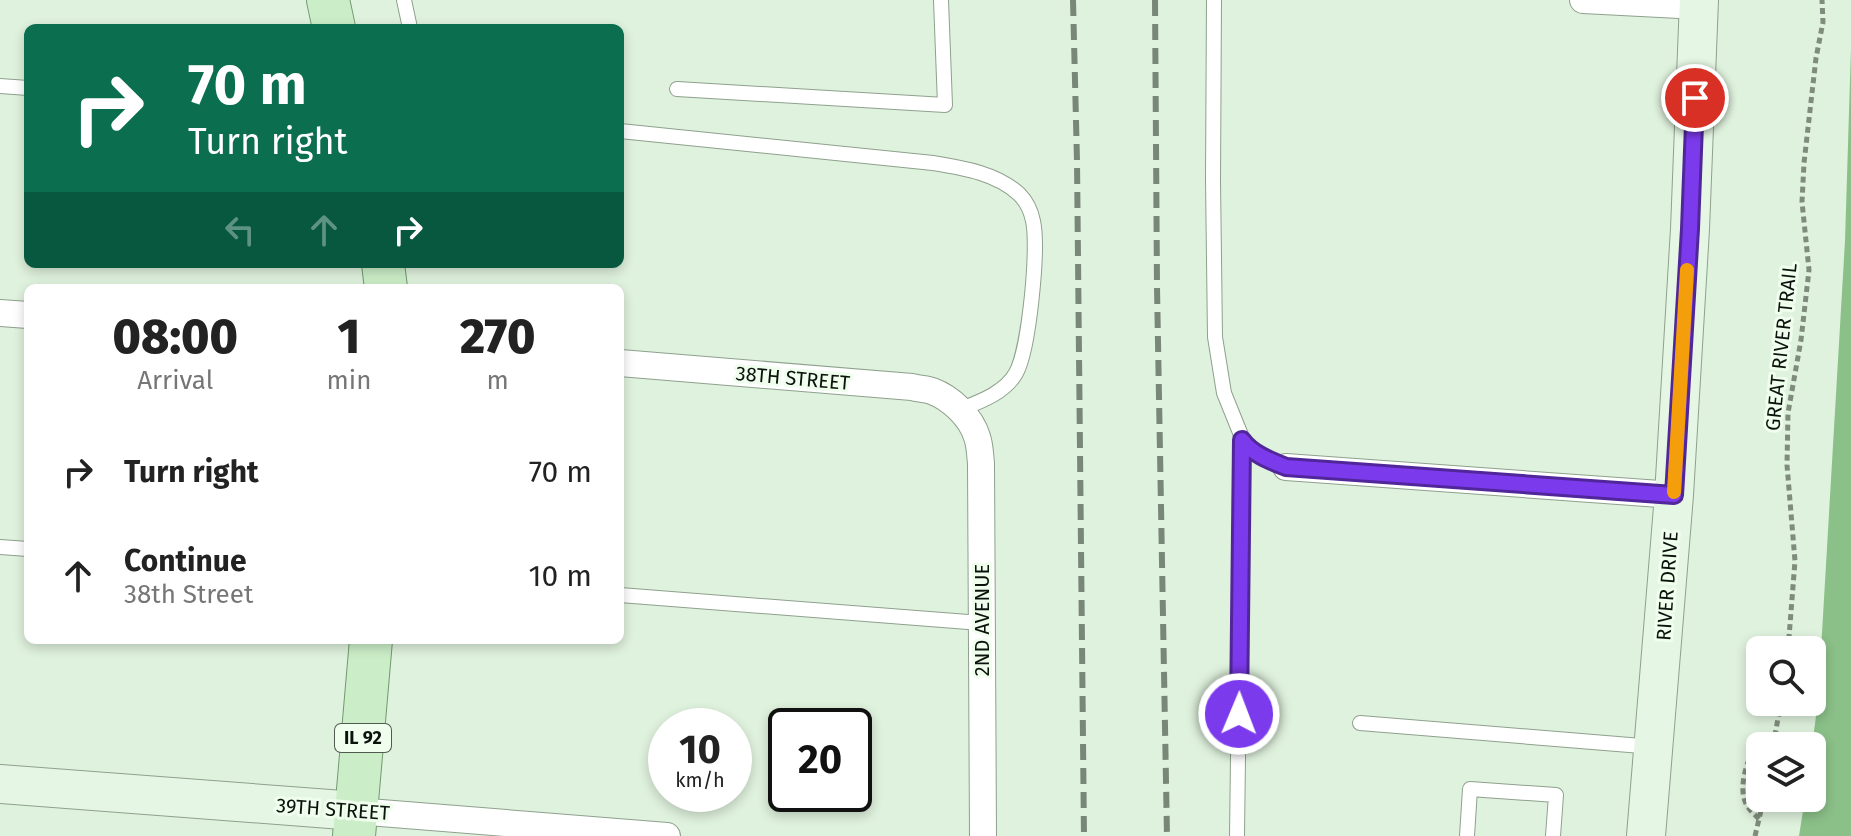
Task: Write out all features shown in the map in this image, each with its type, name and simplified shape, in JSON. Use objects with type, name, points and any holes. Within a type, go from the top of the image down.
[{"type":"main road","points":[[328,0],[333,24]]},
{"type":"main road","name":"IL 92","points":[[355,824],[371,644]]},
{"type":"street","points":[[1583,0],[1699,3]]},
{"type":"street","name":"RIVER DRIVE","points":[[1646,836],[1674,495],[1699,3]]},
{"type":"street","points":[[0,313],[24,315]]},
{"type":"street","name":"38TH STREET","points":[[624,363],[912,387],[931,391],[959,410]]},
{"type":"street","name":"2ND AVENUE","points":[[959,410],[977,436],[981,463],[983,836]]},
{"type":"street","points":[[1286,467],[1674,495]]},
{"type":"street","name":"39TH STREET","points":[[0,784],[355,824],[667,836]]},
{"type":"lane","points":[[404,0],[409,24]]},
{"type":"lane","points":[[677,89],[945,105],[941,0]]},
{"type":"lane","points":[[1214,0],[1215,337],[1224,393],[1242,440],[1267,459],[1286,467]]},
{"type":"lane","points":[[0,86],[24,88]]},
{"type":"lane","points":[[624,131],[959,167],[994,178],[1019,194],[1028,206],[1035,235],[1026,341],[1015,376],[988,398],[959,410]]},
{"type":"lane","points":[[1237,836],[1242,440]]},
{"type":"lane","points":[[0,547],[24,549]]},
{"type":"lane","points":[[624,595],[981,623]]},
{"type":"lane","points":[[1360,723],[1654,747]]},
{"type":"lane","points":[[1467,836],[1470,789],[1556,795],[1553,836]]},
{"type":"path","name":"GREAT RIVER TRAIL","points":[[1789,636],[1795,561],[1787,465],[1788,413],[1809,270],[1802,189],[1816,58],[1823,22],[1822,0]]},
{"type":"path","points":[[1746,771],[1742,794],[1746,804]]},
{"type":"path","points":[[1751,812],[1759,819]]},
{"type":"path","points":[[1755,836],[1761,812]]},
{"type":"shaded area","points":[[1851,48],[1851,836],[1799,836],[1803,812],[1826,812],[1826,732],[1814,732],[1816,716],[1826,716],[1826,636],[1822,636],[1845,241]]},
{"type":"railway","points":[[1073,0],[1084,836]]},
{"type":"railway","points":[[1155,0],[1167,836]]},
{"type":"slow traffic","points":[[1674,492],[1687,270]]},
{"type":"route","points":[[1239,714],[1242,440],[1267,459],[1286,467],[1674,495],[1695,98]]}]
